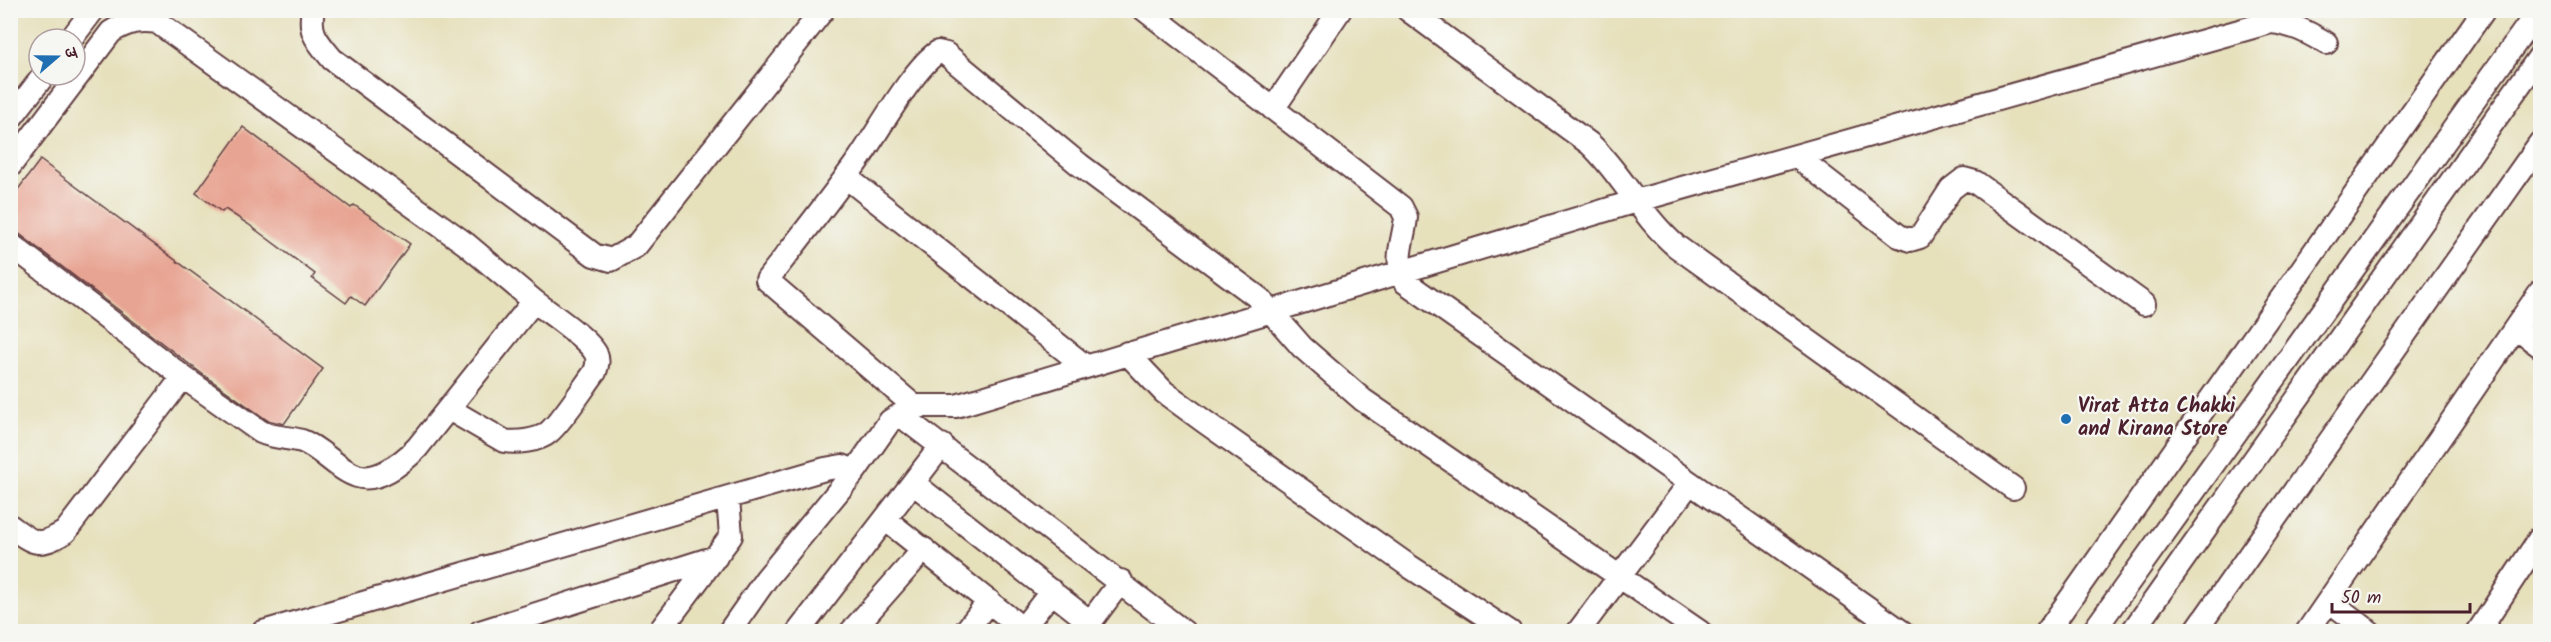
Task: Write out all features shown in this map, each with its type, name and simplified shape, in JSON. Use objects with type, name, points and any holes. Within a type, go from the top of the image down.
[{"type":"street","points":[[80,27],[93,10]]},
{"type":"street","points":[[313,10],[310,24],[317,41],[332,58],[594,255],[611,260],[636,246],[823,10]]},
{"type":"street","points":[[1145,10],[1401,207],[1406,217],[1398,258],[1400,272],[1405,282],[1902,632]]},
{"type":"street","points":[[1273,109],[1340,10]]},
{"type":"street","points":[[1408,10],[1590,144],[1603,156],[1662,234],[1676,246],[2013,488]]},
{"type":"street","points":[[2047,632],[2484,10]]},
{"type":"street","points":[[2093,632],[2539,10]]},
{"type":"street","points":[[10,166],[111,32],[125,23],[144,20],[157,22],[466,244],[596,353],[598,363],[595,372],[549,432],[532,439],[504,441],[449,409]]},
{"type":"street","points":[[1700,632],[1363,400],[1302,347],[1272,311],[1260,299],[1038,132],[946,54],[938,52],[916,75],[846,177],[767,280],[914,406],[956,406],[1127,353],[1249,320],[1272,311],[1636,201],[2271,22],[2287,23],[2326,43]]},
{"type":"street","points":[[2132,632],[2541,56]]},
{"type":"street","points":[[10,119],[35,87]]},
{"type":"street","points":[[2204,628],[2541,143]]},
{"type":"street","points":[[1796,156],[1899,236],[1910,240],[1920,237],[1951,189],[1964,179],[1975,182],[2144,304]]},
{"type":"street","points":[[846,177],[1085,366]]},
{"type":"street","points":[[10,244],[248,425],[273,437],[301,441],[356,476],[379,474],[404,461],[449,409],[534,301]]},
{"type":"street","points":[[2307,632],[2541,292]]},
{"type":"street","points":[[2517,329],[2541,346]]},
{"type":"street","points":[[1127,353],[1164,392],[1214,429],[1409,566],[1510,632]]},
{"type":"street","points":[[10,526],[32,543],[47,543],[65,532],[183,377]]},
{"type":"street","points":[[729,632],[781,560],[855,471],[895,416],[905,416],[1120,581],[1159,624],[1184,632]]},
{"type":"street","points":[[803,630],[942,446]]},
{"type":"street","points":[[263,632],[825,469],[842,466],[855,471]]},
{"type":"street","points":[[913,483],[1052,591],[1087,627],[1120,581]]},
{"type":"street","points":[[1578,632],[1689,484]]},
{"type":"street","points":[[659,632],[731,536],[728,498]]},
{"type":"street","points":[[885,519],[1022,630],[1052,591]]},
{"type":"street","points":[[2478,632],[2541,538]]},
{"type":"street","points":[[851,632],[924,549]]},
{"type":"street","points":[[480,632],[716,557]]},
{"type":"street","points":[[2329,600],[2370,632]]},
{"type":"street","points":[[965,632],[989,601]]},
{"type":"building","points":[[243,127],[351,208],[354,205],[410,244],[365,306],[351,296],[346,303],[312,278],[315,274],[248,224],[225,209],[222,212],[196,193]]},
{"type":"building","points":[[40,160],[323,369],[284,424],[267,420],[201,373],[18,233],[10,231],[10,200]]},
{"type":"place","name":"Virat Atta Chakki and Kirana Store","points":[[2066,419]]}]
